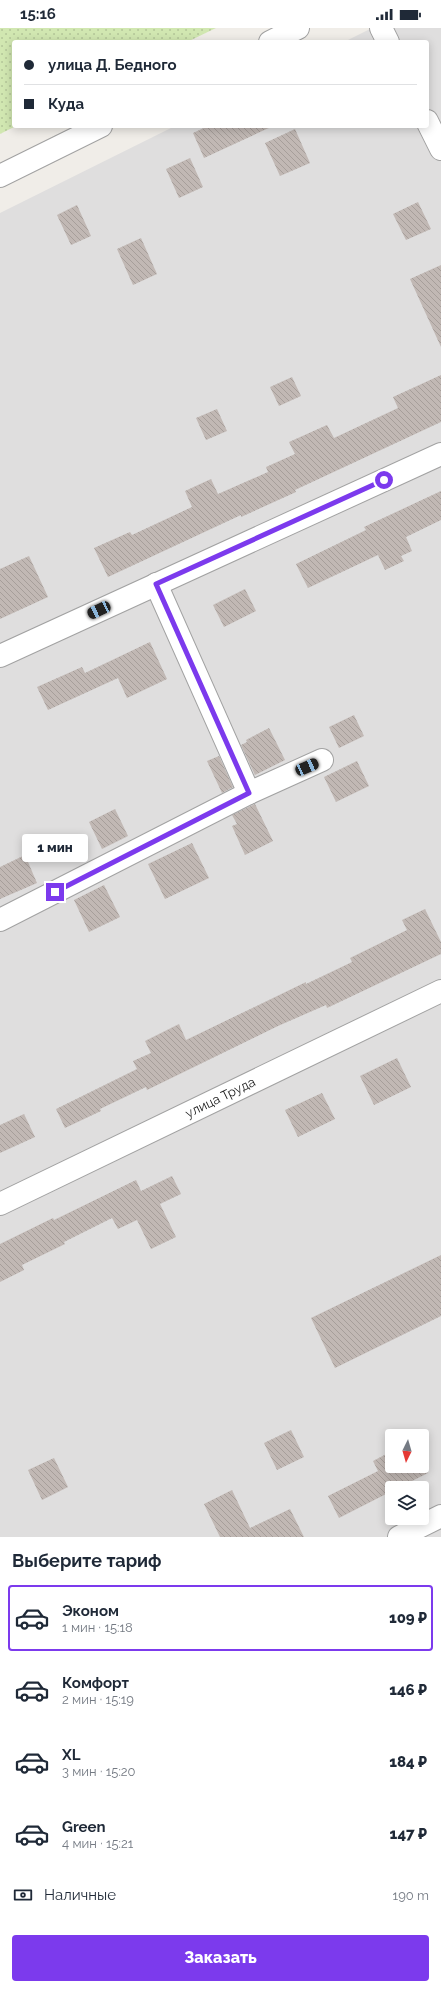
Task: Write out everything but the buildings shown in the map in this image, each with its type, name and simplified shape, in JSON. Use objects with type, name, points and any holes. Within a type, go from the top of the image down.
[{"type":"street","points":[[274,40],[298,28]]},
{"type":"street","points":[[381,28],[387,40]]},
{"type":"street","points":[[429,125],[441,150]]},
{"type":"street","points":[[0,176],[97,128]]},
{"type":"street","points":[[0,656],[441,454]]},
{"type":"street","points":[[156,584],[249,793]]},
{"type":"street","points":[[0,920],[249,793],[322,760]]},
{"type":"street","name":"улица Труда","points":[[0,1204],[441,991]]},
{"type":"street","points":[[399,1537],[441,1516]]},
{"type":"shaded area","points":[[372,28],[441,28],[441,1537],[0,1537],[0,213],[171,128],[429,128],[429,40],[348,40]]},
{"type":"green space","points":[[0,28],[216,28],[191,40],[12,40],[12,128],[0,134]]},
{"type":"route","points":[[55,892],[249,793],[156,584],[384,480]]}]
